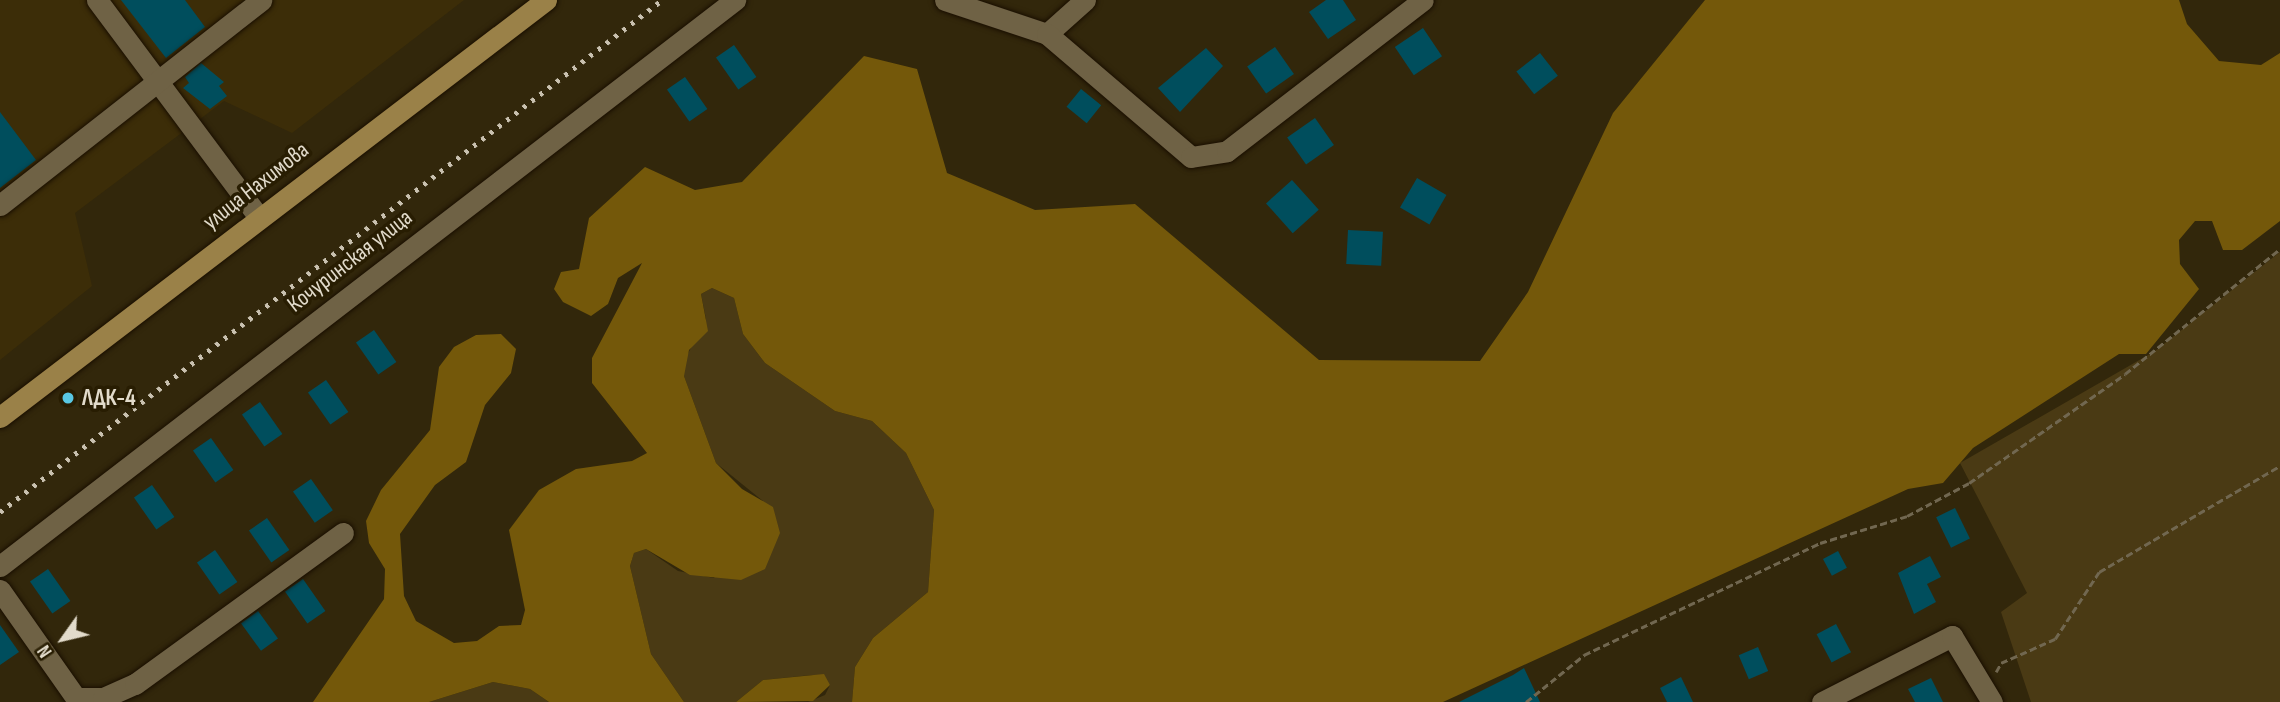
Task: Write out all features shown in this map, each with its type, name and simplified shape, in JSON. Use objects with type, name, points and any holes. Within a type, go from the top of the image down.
[{"type":"main road","name":"улица Нахимова","points":[[0,417],[547,0]]},
{"type":"street","points":[[97,0],[259,217]]},
{"type":"street","points":[[0,205],[155,77],[261,0]]},
{"type":"street","name":"Кочуринская улица","points":[[0,566],[735,0]]},
{"type":"street","points":[[945,0],[1047,34],[1191,157],[1227,151],[1423,0]]},
{"type":"street","points":[[1047,34],[1085,0]]},
{"type":"street","points":[[0,590],[76,698],[103,698],[135,684],[343,533]]},
{"type":"street","points":[[1822,702],[1952,636],[1991,701]]},
{"type":"path","points":[[1525,702],[1584,655],[1820,543],[1907,516],[1969,483],[2125,374],[2280,249]]},
{"type":"path","points":[[1991,701],[1990,682],[2001,663],[2055,639],[2099,572],[2280,466]]},
{"type":"shaded area","points":[[0,0],[464,0],[292,133],[224,101],[75,213],[92,286],[0,360]]},
{"type":"shaded area","points":[[1705,0],[2179,0],[2187,24],[2219,61],[2261,65],[2280,53],[2280,221],[2242,250],[2223,250],[2212,221],[2195,221],[2179,240],[2180,264],[2199,289],[2146,354],[2119,354],[1973,448],[1943,483],[1908,489],[1443,702],[852,702],[855,667],[873,638],[928,592],[934,510],[906,453],[872,421],[835,411],[765,363],[743,334],[734,298],[712,288],[701,294],[708,331],[689,350],[684,376],[716,463],[742,489],[773,507],[780,533],[765,569],[741,580],[690,575],[646,549],[634,553],[630,566],[651,654],[684,702],[549,702],[530,689],[493,682],[429,702],[313,702],[384,599],[385,569],[369,543],[366,521],[381,490],[430,430],[439,367],[454,347],[476,335],[501,334],[516,349],[511,373],[485,405],[466,462],[435,485],[400,534],[404,596],[416,621],[454,643],[477,641],[499,626],[521,625],[525,610],[509,530],[539,490],[576,469],[632,461],[647,453],[592,383],[592,358],[642,263],[618,278],[608,304],[591,316],[563,302],[554,289],[561,272],[579,269],[589,218],[645,167],[695,190],[742,182],[864,56],[917,69],[947,173],[1035,210],[1135,204],[1319,360],[1480,361],[1528,292],[1613,113]]},
{"type":"shaded area","points":[[2280,252],[2280,702],[2031,702],[2001,612],[2027,593],[1960,463],[2155,351]]},
{"type":"shaded area","points":[[712,288],[734,298],[743,334],[765,363],[835,411],[872,421],[906,453],[934,510],[928,592],[873,638],[855,667],[852,702],[808,702],[825,695],[830,685],[812,675],[763,680],[736,702],[684,702],[651,654],[630,566],[634,553],[646,549],[678,571],[714,578],[763,501],[716,463],[684,376],[683,363],[706,319],[701,294]]},
{"type":"shaded area","points":[[824,674],[830,685],[813,701],[736,702],[763,680]]},
{"type":"shaded area","points":[[493,682],[530,689],[549,702],[429,702]]},
{"type":"building","points":[[121,0],[185,0],[205,27],[166,58]]},
{"type":"building","points":[[1326,0],[1343,0],[1356,20],[1328,39],[1309,12]]},
{"type":"building","points":[[1423,28],[1442,56],[1414,75],[1395,47]]},
{"type":"building","points":[[734,45],[756,77],[738,90],[716,58]]},
{"type":"building","points":[[1275,47],[1294,74],[1266,94],[1247,67]]},
{"type":"building","points":[[1206,48],[1223,66],[1180,112],[1158,88]]},
{"type":"building","points":[[1540,53],[1558,76],[1534,94],[1516,71]]},
{"type":"building","points":[[201,63],[224,82],[219,86],[227,96],[210,109],[183,88],[189,83],[185,77]]},
{"type":"building","points":[[685,77],[707,109],[689,122],[667,90]]},
{"type":"building","points":[[1081,89],[1101,105],[1087,123],[1067,107]]},
{"type":"building","points":[[0,112],[36,160],[0,188]]},
{"type":"building","points":[[1315,118],[1334,145],[1306,165],[1287,138]]},
{"type":"building","points":[[1417,178],[1446,195],[1429,224],[1400,207]]},
{"type":"building","points":[[1292,180],[1319,210],[1293,233],[1266,203]]},
{"type":"building","points":[[1348,230],[1383,232],[1381,266],[1346,264]]},
{"type":"building","points":[[374,330],[396,362],[378,375],[356,343]]},
{"type":"building","points":[[326,380],[348,412],[330,425],[308,393]]},
{"type":"building","points":[[260,402],[282,434],[264,447],[242,415]]},
{"type":"building","points":[[211,438],[233,470],[215,483],[193,451]]},
{"type":"building","points":[[311,479],[333,510],[315,523],[293,492]]},
{"type":"building","points":[[152,485],[174,517],[156,530],[134,498]]},
{"type":"building","points":[[1955,508],[1970,539],[1951,548],[1936,517]]},
{"type":"building","points":[[267,518],[289,550],[271,563],[249,531]]},
{"type":"building","points":[[215,550],[237,582],[219,595],[197,563]]},
{"type":"building","points":[[1838,551],[1847,568],[1832,576],[1823,559]]},
{"type":"building","points":[[1930,556],[1941,577],[1927,584],[1936,602],[1914,614],[1898,573]]},
{"type":"building","points":[[48,569],[70,601],[52,614],[30,582]]},
{"type":"building","points":[[303,579],[325,611],[307,624],[285,592]]},
{"type":"building","points":[[258,611],[278,639],[261,651],[241,623]]},
{"type":"building","points":[[1836,624],[1851,652],[1832,663],[1817,634]]},
{"type":"building","points":[[0,625],[19,652],[0,665]]},
{"type":"building","points":[[1758,647],[1768,671],[1749,679],[1739,655]]},
{"type":"building","points":[[1524,668],[1540,702],[1459,702],[1513,675]]},
{"type":"building","points":[[1681,677],[1693,702],[1667,702],[1660,688]]},
{"type":"building","points":[[1931,678],[1943,702],[1915,702],[1908,689]]},
{"type":"railway","points":[[0,512],[662,0]]},
{"type":"place","name":"ЛДК-4","points":[[68,398]]}]
